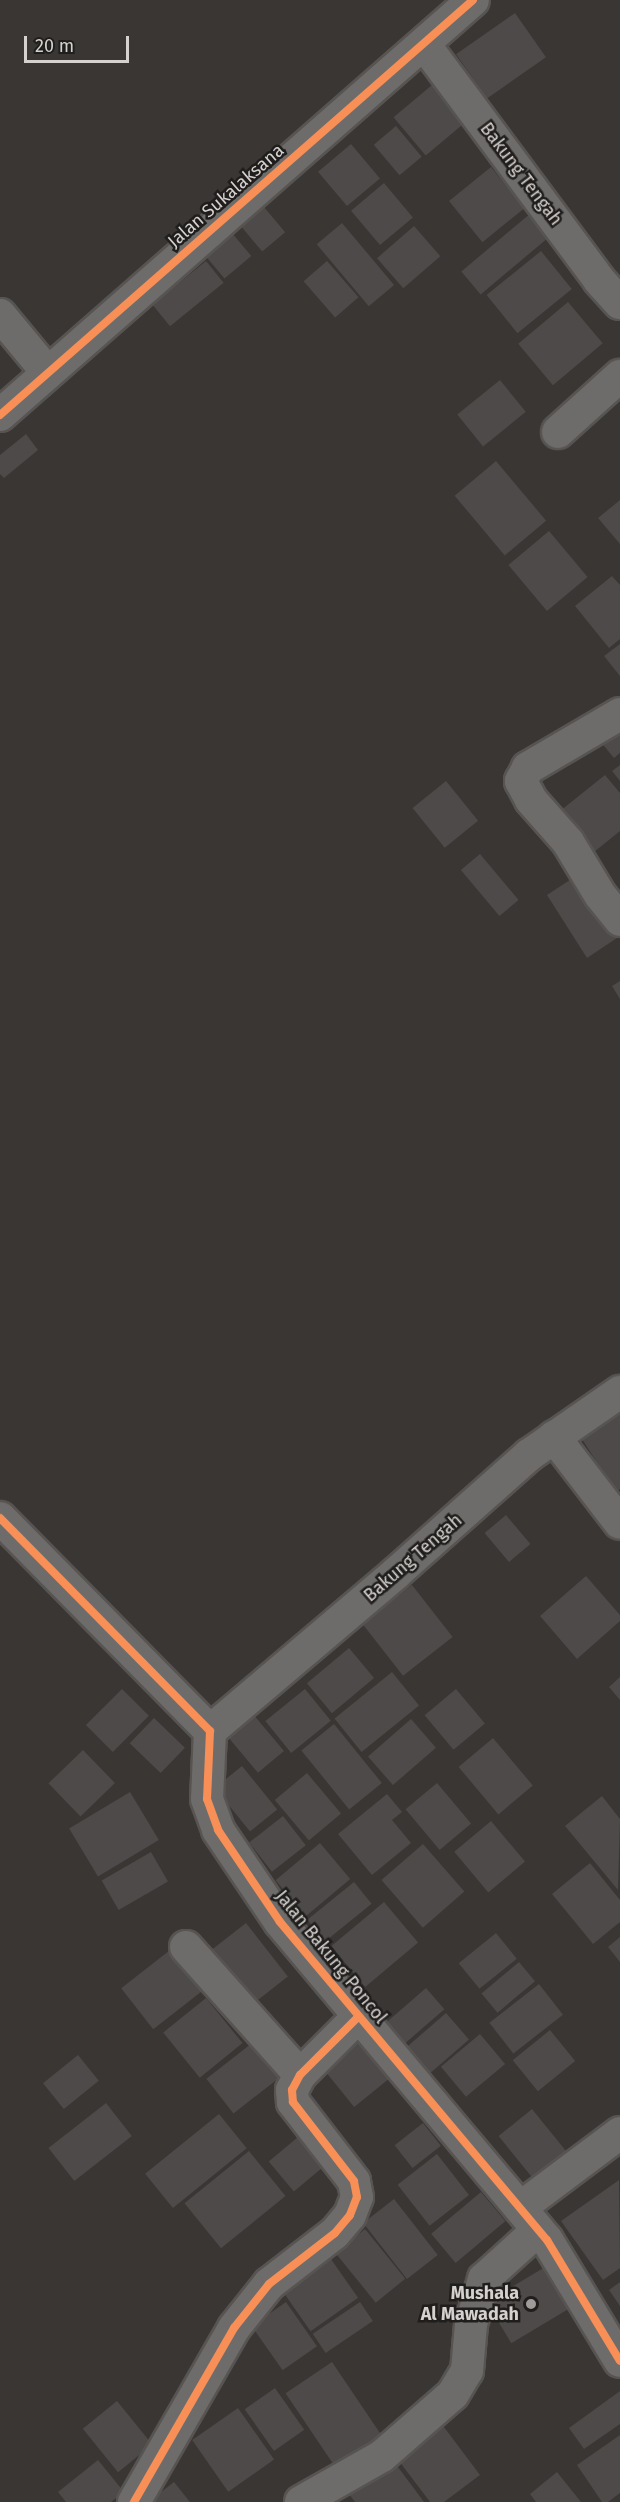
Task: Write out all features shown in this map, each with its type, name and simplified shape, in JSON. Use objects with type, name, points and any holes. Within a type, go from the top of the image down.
[{"type":"street","name":"Jalan Sukalaksana","points":[[0,415],[41,365],[424,44],[473,0]]},
{"type":"street","name":"Bakung Tengah","points":[[424,44],[609,274],[620,303]]},
{"type":"street","points":[[0,315],[41,365]]},
{"type":"street","points":[[558,432],[620,376]]},
{"type":"street","points":[[620,714],[528,768],[521,781],[531,800],[568,842],[600,895],[620,920]]},
{"type":"street","name":"Bakung Tengah","points":[[210,1731],[377,1590],[529,1455],[620,1392]]},
{"type":"street","points":[[554,1437],[620,1523]]},
{"type":"street","points":[[0,1518],[210,1731]]},
{"type":"street","name":"Jalan Bakung Poncol","points":[[210,1731],[207,1799],[218,1830],[279,1922],[547,2240],[620,2361]]},
{"type":"street","points":[[186,1947],[300,2075]]},
{"type":"street","points":[[134,2502],[234,2328],[269,2284],[335,2233],[350,2215],[357,2197],[354,2181],[293,2102],[292,2090],[300,2075],[359,2016]]},
{"type":"street","points":[[301,2502],[382,2456],[453,2394],[467,2371],[471,2324],[484,2279],[529,2219],[620,2133]]},
{"type":"building","points":[[515,13],[546,57],[487,99],[456,54]]},
{"type":"building","points":[[438,80],[470,118],[426,156],[394,117]]},
{"type":"building","points":[[396,126],[422,157],[399,175],[374,145]]},
{"type":"building","points":[[351,144],[380,178],[347,206],[318,172]]},
{"type":"building","points":[[491,167],[524,208],[482,242],[449,201]]},
{"type":"building","points":[[384,183],[413,217],[380,245],[351,211]]},
{"type":"building","points":[[264,207],[285,232],[262,252],[241,226]]},
{"type":"building","points":[[531,213],[550,236],[481,294],[461,271]]},
{"type":"building","points":[[342,223],[394,285],[369,306],[317,244]]},
{"type":"building","points":[[414,226],[440,256],[403,288],[377,258]]},
{"type":"building","points":[[232,233],[251,256],[224,278],[205,255]]},
{"type":"building","points":[[541,251],[572,289],[517,333],[487,295]]},
{"type":"building","points":[[206,261],[224,283],[170,326],[152,304]]},
{"type":"building","points":[[327,261],[358,297],[335,318],[304,281]]},
{"type":"building","points":[[568,302],[603,343],[553,385],[518,344]]},
{"type":"building","points":[[500,380],[526,412],[483,446],[457,415]]},
{"type":"building","points":[[26,434],[38,450],[4,478],[0,474],[0,455]]},
{"type":"building","points":[[496,461],[546,521],[505,555],[455,496]]},
{"type":"building","points":[[620,500],[620,544],[598,518]]},
{"type":"building","points":[[549,531],[588,577],[547,611],[508,565]]},
{"type":"building","points":[[612,576],[620,585],[620,639],[609,648],[575,606]]},
{"type":"building","points":[[620,644],[620,676],[604,656]]},
{"type":"building","points":[[620,728],[620,753],[614,758],[594,734]]},
{"type":"building","points":[[620,765],[620,781],[612,771]]},
{"type":"building","points":[[605,775],[620,793],[620,831],[594,852],[560,811]]},
{"type":"building","points":[[446,781],[478,821],[445,848],[413,808]]},
{"type":"building","points":[[480,854],[519,900],[499,916],[461,870]]},
{"type":"building","points":[[582,872],[620,929],[620,936],[587,958],[547,895]]},
{"type":"building","points":[[620,981],[620,999],[612,986]]},
{"type":"building","points":[[617,1411],[620,1415],[620,1489],[616,1492],[580,1436]]},
{"type":"building","points":[[506,1515],[530,1544],[509,1562],[485,1533]]},
{"type":"building","points":[[586,1576],[620,1615],[620,1621],[577,1659],[540,1616]]},
{"type":"building","points":[[412,1585],[453,1637],[403,1676],[362,1624]]},
{"type":"building","points":[[349,1648],[374,1678],[332,1713],[307,1683]]},
{"type":"building","points":[[392,1672],[419,1705],[362,1752],[334,1719]]},
{"type":"building","points":[[620,1677],[620,1700],[609,1687]]},
{"type":"building","points":[[122,1689],[149,1716],[113,1752],[86,1725]]},
{"type":"building","points":[[305,1689],[331,1721],[291,1753],[265,1721]]},
{"type":"building","points":[[456,1689],[485,1723],[454,1750],[425,1715]]},
{"type":"building","points":[[248,1708],[284,1751],[258,1773],[222,1730]]},
{"type":"building","points":[[154,1718],[185,1748],[161,1773],[130,1743]]},
{"type":"building","points":[[411,1719],[436,1748],[393,1785],[368,1756]]},
{"type":"building","points":[[334,1724],[382,1783],[349,1809],[301,1750]]},
{"type":"building","points":[[493,1738],[533,1785],[498,1814],[459,1767]]},
{"type":"building","points":[[83,1750],[115,1783],[80,1816],[48,1783]]},
{"type":"building","points":[[242,1766],[277,1810],[250,1832],[215,1788]]},
{"type":"building","points":[[307,1773],[341,1814],[309,1841],[275,1800]]},
{"type":"building","points":[[437,1783],[471,1824],[440,1850],[406,1809]]},
{"type":"building","points":[[130,1792],[159,1840],[98,1877],[69,1829]]},
{"type":"building","points":[[387,1794],[402,1812],[392,1820],[411,1843],[372,1875],[338,1834]]},
{"type":"building","points":[[602,1796],[620,1819],[618,1890],[565,1826]]},
{"type":"building","points":[[283,1816],[306,1845],[272,1872],[249,1842]]},
{"type":"building","points":[[491,1821],[525,1862],[488,1892],[454,1852]]},
{"type":"building","points":[[320,1843],[350,1879],[306,1916],[276,1880]]},
{"type":"building","points":[[423,1844],[464,1892],[423,1928],[381,1880]]},
{"type":"building","points":[[151,1852],[168,1881],[119,1910],[102,1880]]},
{"type":"building","points":[[590,1863],[620,1900],[620,1922],[593,1944],[552,1894]]},
{"type":"building","points":[[354,1882],[372,1904],[325,1942],[307,1920]]},
{"type":"building","points":[[384,1902],[418,1943],[365,1987],[331,1946]]},
{"type":"building","points":[[246,1923],[288,1977],[250,2006],[208,1953]]},
{"type":"building","points":[[496,1933],[517,1959],[479,1989],[459,1963]]},
{"type":"building","points":[[620,1937],[620,1962],[608,1947]]},
{"type":"building","points":[[174,1947],[206,1988],[153,2029],[121,1988]]},
{"type":"building","points":[[519,1962],[535,1981],[498,2013],[481,1993]]},
{"type":"building","points":[[539,1984],[563,2015],[513,2054],[489,2023]]},
{"type":"building","points":[[426,1988],[444,2009],[404,2044],[386,2023]]},
{"type":"building","points":[[206,1998],[243,2043],[200,2078],[163,2033]]},
{"type":"building","points":[[446,2013],[469,2039],[427,2075],[404,2049]]},
{"type":"building","points":[[550,2030],[575,2061],[538,2091],[513,2060]]},
{"type":"building","points":[[480,2034],[505,2064],[466,2097],[441,2067]]},
{"type":"building","points":[[360,2038],[391,2077],[354,2107],[323,2068]]},
{"type":"building","points":[[256,2040],[283,2075],[233,2113],[206,2079]]},
{"type":"building","points":[[78,2055],[99,2081],[64,2109],[43,2083]]},
{"type":"building","points":[[106,2103],[132,2136],[74,2181],[48,2148]]},
{"type":"building","points":[[532,2109],[567,2152],[533,2179],[499,2136]]},
{"type":"building","points":[[219,2114],[247,2148],[173,2208],[145,2174]]},
{"type":"building","points":[[423,2123],[441,2146],[412,2168],[395,2145]]},
{"type":"building","points":[[304,2132],[329,2162],[294,2191],[269,2162]]},
{"type":"building","points":[[249,2151],[286,2196],[221,2248],[184,2203]]},
{"type":"building","points":[[437,2154],[469,2195],[430,2226],[398,2185]]},
{"type":"building","points":[[619,2180],[620,2268],[603,2280],[561,2221]]},
{"type":"building","points":[[481,2192],[505,2221],[456,2263],[431,2234]]},
{"type":"building","points":[[394,2199],[438,2255],[407,2279],[363,2223]]},
{"type":"building","points":[[365,2229],[405,2279],[376,2303],[335,2253]]},
{"type":"building","points":[[326,2252],[358,2298],[311,2331],[278,2285]]},
{"type":"building","name":"Mushala Al Mawadah","points":[[550,2264],[575,2305],[511,2343],[487,2302]]},
{"type":"building","points":[[620,2282],[620,2306],[609,2290]]},
{"type":"building","points":[[286,2302],[317,2346],[283,2370],[252,2326]]},
{"type":"building","points":[[360,2302],[373,2321],[326,2353],[313,2334]]},
{"type":"building","points":[[332,2362],[386,2442],[339,2473],[286,2393]]},
{"type":"building","points":[[275,2388],[304,2430],[274,2451],[245,2409]]},
{"type":"building","points":[[620,2391],[620,2424],[584,2449],[569,2428]]},
{"type":"building","points":[[117,2401],[152,2445],[118,2472],[83,2429]]},
{"type":"building","points":[[238,2408],[274,2460],[228,2492],[192,2440]]},
{"type":"building","points":[[441,2423],[480,2475],[444,2502],[430,2502],[396,2457]]},
{"type":"building","points":[[620,2435],[620,2493],[608,2502],[602,2502],[577,2465]]},
{"type":"building","points":[[392,2459],[424,2502],[355,2502],[348,2493]]},
{"type":"building","points":[[98,2460],[124,2492],[111,2502],[66,2502],[58,2492]]},
{"type":"building","points":[[557,2472],[581,2502],[536,2502],[530,2494]]},
{"type":"building","points":[[174,2482],[190,2502],[148,2502]]},
{"type":"cycle path","points":[[0,415],[473,0]]},
{"type":"cycle path","points":[[0,1518],[210,1731],[207,1799],[218,1830],[280,1922],[547,2240],[620,2361]]},
{"type":"cycle path","points":[[134,2502],[234,2328],[269,2284],[335,2233],[350,2215],[357,2197],[354,2181],[293,2102],[292,2090],[300,2075],[359,2016]]},
{"type":"place","name":"Mushala Al Mawadah","points":[[531,2304]]}]
